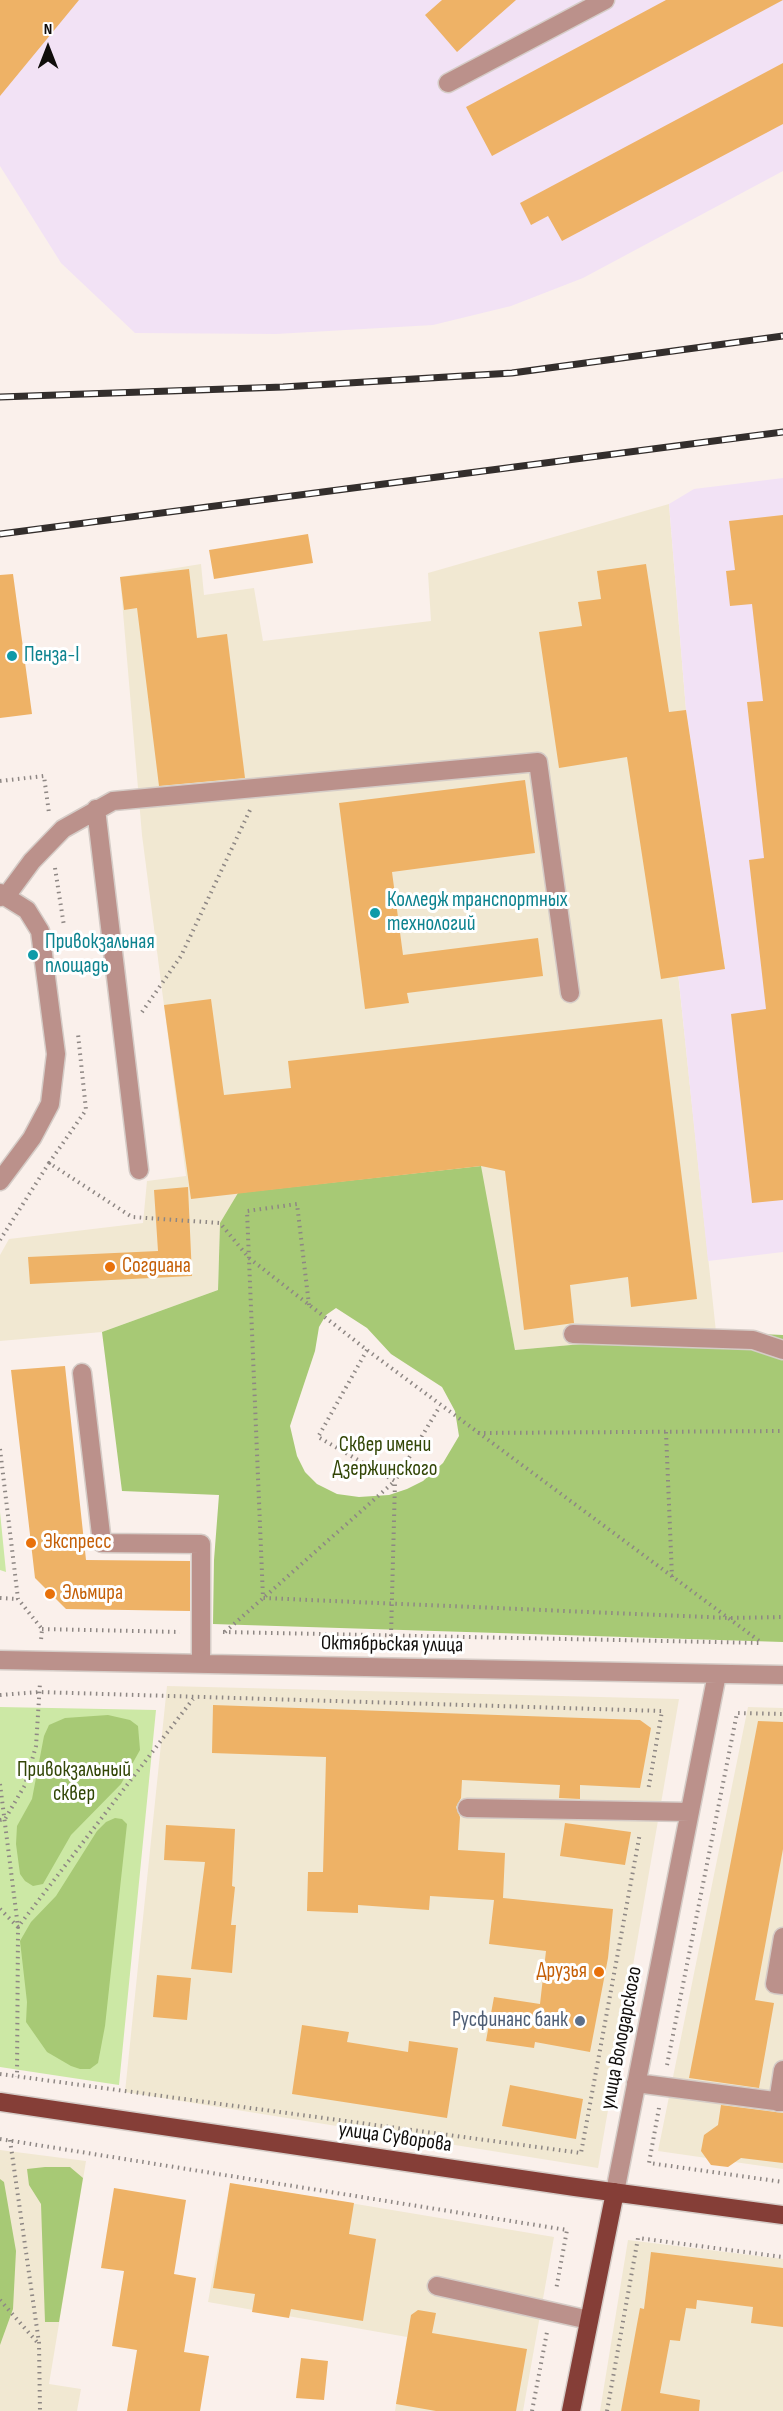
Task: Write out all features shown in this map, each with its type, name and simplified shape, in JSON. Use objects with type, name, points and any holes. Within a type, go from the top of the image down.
[{"type":"main road","name":"улица Суворова","points":[[0,2102],[783,2215]]},
{"type":"main road","name":"улица Володарского","points":[[571,2411],[615,2192]]},
{"type":"street","points":[[448,83],[606,0]]},
{"type":"street","points":[[0,1181],[32,1138],[50,1104],[56,1053],[40,931],[27,910],[2,895],[63,829],[96,808],[113,801],[538,762],[570,993]]},
{"type":"street","points":[[96,808],[139,1170]]},
{"type":"street","points":[[573,1334],[753,1340],[783,1350]]},
{"type":"street","points":[[82,1372],[102,1543],[201,1544],[201,1664]]},
{"type":"street","name":"Октябрьская улица","points":[[0,1660],[783,1675]]},
{"type":"street","name":"улица Володарского","points":[[615,2192],[717,1674]]},
{"type":"street","points":[[467,1808],[690,1812]]},
{"type":"street","points":[[783,1937],[775,1984],[783,1985]]},
{"type":"street","points":[[636,2083],[780,2102],[783,2070]]},
{"type":"street","points":[[437,2286],[589,2320]]},
{"type":"path","points":[[0,781],[44,776]]},
{"type":"path","points":[[124,1037],[182,956],[233,843],[263,787]]},
{"type":"path","points":[[0,1240],[50,1163],[132,1217],[220,1223],[249,1258],[367,1350],[762,1643],[42,1629],[18,1599],[0,1449]]},
{"type":"path","points":[[263,1598],[247,1211],[297,1204],[309,1305]]},
{"type":"path","points":[[367,1350],[318,1437],[395,1481]]},
{"type":"path","points":[[224,1632],[395,1481],[440,1406]]},
{"type":"path","points":[[477,1433],[783,1431]]},
{"type":"path","points":[[666,1432],[672,1576]]},
{"type":"path","points":[[391,1636],[395,1481]]},
{"type":"path","points":[[0,1598],[18,1599]]},
{"type":"path","points":[[263,1598],[729,1618],[783,1617]]},
{"type":"path","points":[[3,1820],[25,1785],[36,1746],[41,1661]]},
{"type":"path","points":[[0,1695],[39,1692],[662,1711],[581,2153],[0,2074]]},
{"type":"path","points":[[18,1927],[193,1698]]},
{"type":"path","points":[[783,1714],[737,1713],[649,2163],[783,2182]]},
{"type":"path","points":[[0,1784],[18,1927],[17,2077]]},
{"type":"path","points":[[0,1909],[18,1927]]},
{"type":"path","points":[[0,2139],[567,2230]]},
{"type":"path","points":[[10,2140],[39,2343],[40,2411]]},
{"type":"path","points":[[607,2411],[638,2238],[783,2257]]},
{"type":"path","points":[[0,2300],[39,2343]]},
{"type":"shaded area","points":[[0,0],[783,0],[783,171],[583,278],[511,306],[433,325],[276,334],[135,333],[61,263],[0,166]]},
{"type":"shaded area","points":[[783,478],[783,1252],[708,1261],[678,972],[725,968],[686,710],[669,504],[694,489]]},
{"type":"shaded area","points":[[669,504],[686,710],[725,969],[678,973],[716,1332],[515,1350],[480,1166],[220,1223],[218,1290],[102,1332],[0,1341],[0,1255],[9,1239],[143,1223],[147,1181],[186,1176],[142,835],[120,577],[201,564],[204,595],[254,588],[263,641],[431,621],[428,573]]},
{"type":"shaded area","points":[[167,1686],[679,1699],[598,2168],[125,2092]]},
{"type":"shaded area","points":[[748,1707],[783,1708],[783,2169],[658,2151]]},
{"type":"shaded area","points":[[0,2150],[86,2161],[49,2384],[81,2389],[77,2411],[0,2411]]},
{"type":"shaded area","points":[[230,2183],[554,2237],[523,2411],[395,2411],[407,2337],[208,2302]]},
{"type":"shaded area","points":[[628,2240],[783,2259],[783,2411],[600,2411]]},
{"type":"green space","name":"Сквер имени Дзержинского","points":[[481,1166],[515,1350],[716,1332],[783,1335],[783,1642],[213,1624],[214,1560],[219,1495],[122,1491],[102,1332],[218,1290],[220,1223],[238,1193]],"holes":[[[336,1308],[367,1328],[391,1354],[442,1387],[455,1411],[459,1436],[443,1463],[423,1481],[389,1495],[359,1497],[337,1494],[317,1484],[305,1472],[297,1456],[290,1426],[315,1351],[319,1327],[326,1315]]]},
{"type":"green space","points":[[0,1512],[6,1572],[0,1570]]},
{"type":"green space","name":"Привокзальный сквер","points":[[0,1707],[156,1710],[119,2085],[0,2067]]},
{"type":"green space","points":[[108,1715],[130,1720],[138,1726],[140,1750],[121,1784],[71,1835],[43,1884],[33,1886],[20,1874],[16,1844],[17,1826],[32,1799],[44,1736],[49,1725],[65,1718]]},
{"type":"green space","points":[[115,1818],[122,1819],[127,1824],[105,2026],[98,2063],[90,2069],[80,2069],[47,2052],[26,2022],[27,2002],[20,1941],[31,1922],[56,1896],[97,1831],[106,1822]]},
{"type":"green space","points":[[70,2167],[83,2178],[59,2322],[45,2322],[41,2204],[29,2185],[27,2169]]},
{"type":"green space","points":[[0,2179],[4,2182],[16,2251],[13,2309],[0,2345]]},
{"type":"building","points":[[0,0],[79,0],[0,96]]},
{"type":"building","points":[[442,0],[516,0],[457,52],[425,15]]},
{"type":"building","points":[[666,0],[783,0],[492,156],[466,107]]},
{"type":"building","points":[[783,63],[783,124],[562,241],[548,216],[531,225],[520,203]]},
{"type":"building","points":[[783,515],[783,1200],[752,1203],[731,1014],[766,1009],[749,860],[764,858],[747,702],[763,701],[752,604],[730,606],[726,571],[735,570],[729,521]]},
{"type":"building","points":[[308,534],[313,563],[214,579],[209,550]]},
{"type":"building","points":[[646,564],[669,712],[686,710],[725,969],[661,979],[627,757],[559,768],[539,632],[582,626],[578,602],[601,599],[597,571]]},
{"type":"building","points":[[189,569],[197,638],[227,634],[245,778],[159,786],[137,608],[124,610],[120,577]]},
{"type":"building","name":"Пенза-I","points":[[13,574],[32,714],[0,718],[0,575]]},
{"type":"building","points":[[525,780],[535,853],[392,872],[403,955],[538,938],[543,976],[407,993],[409,1003],[365,1009],[339,803]]},
{"type":"building","points":[[211,999],[224,1095],[291,1088],[288,1061],[662,1019],[697,1299],[631,1307],[628,1277],[570,1285],[574,1323],[524,1330],[505,1171],[481,1166],[191,1199],[164,1005]]},
{"type":"building","name":"Согдиана","points":[[188,1187],[192,1276],[30,1284],[28,1257],[158,1251],[154,1190]]},
{"type":"building","points":[[65,1366],[86,1560],[190,1561],[190,1611],[66,1609],[35,1578],[11,1370]]},
{"type":"building","points":[[213,1705],[640,1720],[651,1728],[640,1788],[580,1785],[580,1799],[559,1798],[560,1785],[462,1780],[461,1798],[456,1807],[460,1817],[458,1850],[505,1853],[503,1898],[613,1909],[608,1958],[590,2052],[535,2042],[534,2048],[486,2041],[494,1997],[540,2004],[546,1951],[489,1944],[494,1900],[430,1896],[429,1910],[358,1905],[358,1913],[307,1911],[308,1872],[323,1872],[326,1757],[212,1753]]},
{"type":"building","points":[[758,1721],[783,1722],[783,1849],[755,2000],[774,2003],[759,2088],[689,2078]]},
{"type":"building","points":[[565,1823],[631,1832],[625,1865],[560,1856]]},
{"type":"building","points":[[166,1825],[235,1829],[232,1886],[235,1887],[231,1925],[236,1925],[232,1973],[191,1969],[205,1862],[164,1860]]},
{"type":"building","points":[[157,1975],[191,1978],[187,2020],[153,2017]]},
{"type":"building","points":[[302,2025],[349,2032],[347,2042],[408,2052],[409,2041],[458,2048],[447,2118],[292,2094]]},
{"type":"building","points":[[510,2085],[583,2099],[576,2139],[502,2126]]},
{"type":"building","points":[[721,2105],[783,2113],[783,2163],[741,2158],[728,2167],[711,2165],[701,2151],[704,2135],[718,2125]]},
{"type":"building","points":[[230,2183],[354,2203],[349,2234],[376,2239],[363,2321],[291,2309],[289,2318],[252,2312],[255,2294],[213,2288]]},
{"type":"building","points":[[114,2188],[186,2200],[174,2274],[196,2278],[184,2352],[209,2356],[200,2411],[127,2411],[137,2350],[112,2346],[124,2271],[101,2268]]},
{"type":"building","points":[[651,2252],[783,2268],[783,2327],[751,2323],[753,2307],[697,2300],[696,2309],[686,2308],[680,2341],[670,2340],[660,2393],[700,2400],[699,2411],[621,2411],[640,2308],[644,2309]]},
{"type":"building","points":[[418,2310],[436,2313],[432,2333],[527,2349],[516,2411],[436,2411],[396,2404],[411,2315]]},
{"type":"building","points":[[301,2358],[328,2361],[324,2400],[296,2398]]},
{"type":"railway","points":[[0,397],[283,387],[512,373],[783,336]]},
{"type":"railway","points":[[0,534],[783,432]]},
{"type":"place","name":"Пенза-I","points":[[12,656]]},
{"type":"place","name":"Колледж транспортных технологий","points":[[375,913]]},
{"type":"place","name":"Привокзальная площадь","points":[[33,955]]},
{"type":"place","name":"Согдиана","points":[[110,1267]]},
{"type":"place","name":"Экспресс","points":[[31,1543]]},
{"type":"place","name":"Эльмира","points":[[50,1594]]},
{"type":"place","name":"Друзья","points":[[599,1972]]},
{"type":"place","name":"Русфинанс банк","points":[[580,2021]]}]
